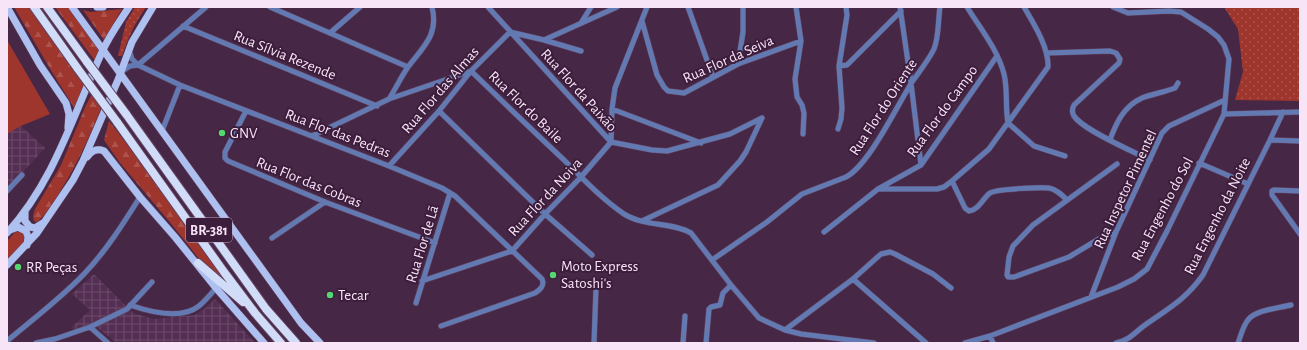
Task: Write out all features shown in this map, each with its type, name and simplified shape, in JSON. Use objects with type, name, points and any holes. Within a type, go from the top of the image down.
[{"type":"highway","name":"BR-381","points":[[34,7],[224,272],[255,313],[281,343]]},
{"type":"highway","name":"BR-381","points":[[47,7],[266,309],[296,343]]},
{"type":"highway","points":[[198,263],[255,313]]},
{"type":"main road","points":[[7,7],[40,65],[66,103],[69,114],[65,142]]},
{"type":"main road","points":[[72,7],[301,323],[320,343]]},
{"type":"main road","points":[[97,7],[103,7]]},
{"type":"main road","points":[[8,231],[25,212],[48,174],[65,142],[103,50],[129,7]]},
{"type":"main road","points":[[7,264],[27,245],[73,180],[83,161],[121,73],[129,48],[153,7]]},
{"type":"main road","points":[[83,161],[94,150],[104,151],[140,197],[198,263],[216,288],[264,343]]},
{"type":"main road","points":[[25,212],[25,221],[30,227],[38,226],[46,220]]},
{"type":"main road","points":[[8,231],[18,228],[26,232],[28,237],[27,245]]},
{"type":"street","points":[[121,73],[130,66],[138,65],[206,7]]},
{"type":"street","points":[[270,7],[408,67]]},
{"type":"street","points":[[330,33],[360,7]]},
{"type":"street","points":[[389,99],[408,67],[429,40],[434,19],[432,7]]},
{"type":"street","name":"Rua Flor da Paixão","points":[[488,7],[611,142],[659,151],[672,150],[730,134],[762,118],[746,152],[740,161],[718,185],[641,221]]},
{"type":"street","points":[[581,23],[590,7]]},
{"type":"street","points":[[544,40],[617,7]]},
{"type":"street","points":[[611,142],[612,109],[615,88],[647,7]]},
{"type":"street","points":[[688,7],[713,76]]},
{"type":"street","points":[[738,64],[743,32],[743,7]]},
{"type":"street","points":[[796,7],[801,40],[796,79],[797,97],[802,105],[804,113],[803,134]]},
{"type":"street","points":[[838,129],[842,108],[839,66],[847,15],[846,7]]},
{"type":"street","name":"Rua Flor do Oriente","points":[[712,260],[767,222],[802,194],[852,174],[874,146],[911,83],[934,49],[937,37],[940,7]]},
{"type":"street","points":[[967,7],[997,56],[1004,75],[1008,123],[1034,146],[1065,156]]},
{"type":"street","points":[[878,189],[937,189],[952,181],[989,149],[1048,68],[1046,53],[1035,24],[1024,7]]},
{"type":"street","points":[[1113,7],[1128,13],[1169,11],[1182,12],[1218,37],[1224,45],[1229,59],[1224,114],[1300,112]]},
{"type":"street","points":[[839,66],[847,65],[901,9]]},
{"type":"street","points":[[901,9],[921,165]]},
{"type":"street","name":"Rua Flor da Seiva","points":[[642,21],[657,75],[664,87],[673,92],[689,92],[713,76],[738,64],[801,40]]},
{"type":"street","name":"Rua Sílvia Rezende","points":[[183,26],[377,106]]},
{"type":"street","points":[[510,32],[580,51]]},
{"type":"street","name":"Rua Flor das Almas","points":[[389,166],[440,111],[470,71],[510,32]]},
{"type":"street","points":[[129,48],[132,59],[138,65]]},
{"type":"street","points":[[1046,53],[1110,51],[1116,53],[1119,61],[1115,67],[1074,105],[1072,108],[1074,116],[1098,134],[1150,160]]},
{"type":"street","name":"Rua Flor do Campo","points":[[824,232],[878,189],[921,165],[997,56]]},
{"type":"street","name":"Rua Flor das Pedras","points":[[138,65],[180,85],[389,166],[450,193],[542,279],[543,284],[540,290],[535,293],[441,326]]},
{"type":"street","points":[[312,136],[389,99],[470,71]]},
{"type":"street","name":"Rua Flor do Baile","points":[[470,71],[581,177]]},
{"type":"street","points":[[1110,140],[1116,124],[1129,106],[1142,98],[1175,88],[1178,83]]},
{"type":"street","points":[[162,132],[180,85]]},
{"type":"street","name":"Rua Inspetor Pimentel","points":[[1091,297],[1116,232],[1162,133],[1169,126],[1225,100]]},
{"type":"street","points":[[612,109],[700,142]]},
{"type":"street","name":"Rua Flor das Cobras","points":[[246,111],[226,150],[226,160],[325,202],[435,243]]},
{"type":"street","points":[[440,111],[545,214],[592,255]]},
{"type":"street","name":"Rua Engenho da Noite","points":[[1116,343],[1134,336],[1141,328],[1175,305],[1193,288],[1203,274],[1283,112]]},
{"type":"street","name":"Rua Engenho do Sol","points":[[965,343],[990,336],[1128,283],[1146,269],[1167,231],[1224,114]]},
{"type":"street","points":[[1270,140],[1300,141]]},
{"type":"street","name":"Rua Flor da Noiva","points":[[422,281],[512,251],[581,177],[611,142]]},
{"type":"street","points":[[1116,232],[1102,237],[1069,257],[1014,277],[1008,277],[1007,275],[1009,257],[1013,246],[1033,225],[1117,164]]},
{"type":"street","points":[[1199,164],[1248,184]]},
{"type":"street","points":[[7,191],[22,175]]},
{"type":"street","points":[[581,177],[626,215],[641,221],[688,231],[691,233],[730,285],[759,318],[785,330],[801,334],[874,343]]},
{"type":"street","points":[[952,181],[965,208],[970,211],[974,210],[990,192],[998,190],[1048,188],[1056,191],[1067,200]]},
{"type":"street","points":[[1300,191],[1274,190],[1272,192],[1272,195],[1300,234]]},
{"type":"street","name":"Rua Flor de Lã","points":[[416,303],[450,193]]},
{"type":"street","points":[[7,341],[52,305],[84,274],[116,236],[140,197]]},
{"type":"street","points":[[272,238],[325,202]]},
{"type":"street","points":[[785,330],[853,279],[881,254],[886,252],[895,254],[933,274],[951,288]]},
{"type":"street","points":[[853,279],[926,343]]},
{"type":"street","points":[[36,343],[54,340],[90,327],[127,309],[152,282]]},
{"type":"street","points":[[706,343],[709,309],[720,305],[723,293],[730,285]]},
{"type":"street","points":[[130,305],[156,313],[188,311],[199,306],[216,288]]},
{"type":"street","points":[[594,343],[596,288]]},
{"type":"street","points":[[1238,343],[1248,319],[1257,313],[1291,305]]},
{"type":"street","points":[[683,343],[685,316]]},
{"type":"street","points":[[90,327],[108,343]]},
{"type":"street","points":[[990,336],[992,343]]},
{"type":"shaded area","points":[[21,126],[45,148],[7,189],[7,134]]},
{"type":"shaded area","points":[[94,274],[133,313],[153,319],[195,315],[215,299],[255,343],[117,343],[93,324],[74,331],[72,327],[90,310],[72,294]]},
{"type":"green space","points":[[14,7],[29,7],[86,88],[75,109],[52,72]]},
{"type":"green space","points":[[55,7],[69,7],[101,51],[98,65]]},
{"type":"green space","points":[[135,7],[146,7],[132,31],[122,56],[118,56],[126,22]]},
{"type":"green space","points":[[1224,7],[1300,7],[1300,101],[1235,100],[1243,72],[1238,29]]},
{"type":"green space","points":[[122,9],[104,40],[83,10],[91,12]]},
{"type":"green space","points":[[7,40],[50,114],[21,126],[7,134]]},
{"type":"green space","points":[[92,94],[101,109],[86,143],[50,208],[37,222],[34,221],[33,216],[35,209],[61,165]]},
{"type":"green space","points":[[109,121],[170,199],[233,290],[200,260],[120,163],[104,140]]},
{"type":"green space","points":[[16,231],[22,232],[27,237],[24,245],[7,261],[7,241]]},
{"type":"place","name":"GNV","points":[[222,133]]},
{"type":"place","name":"RR Peças","points":[[18,267]]},
{"type":"place","name":"Moto Express Satoshi's","points":[[553,275]]},
{"type":"place","name":"Tecar","points":[[330,295]]}]
